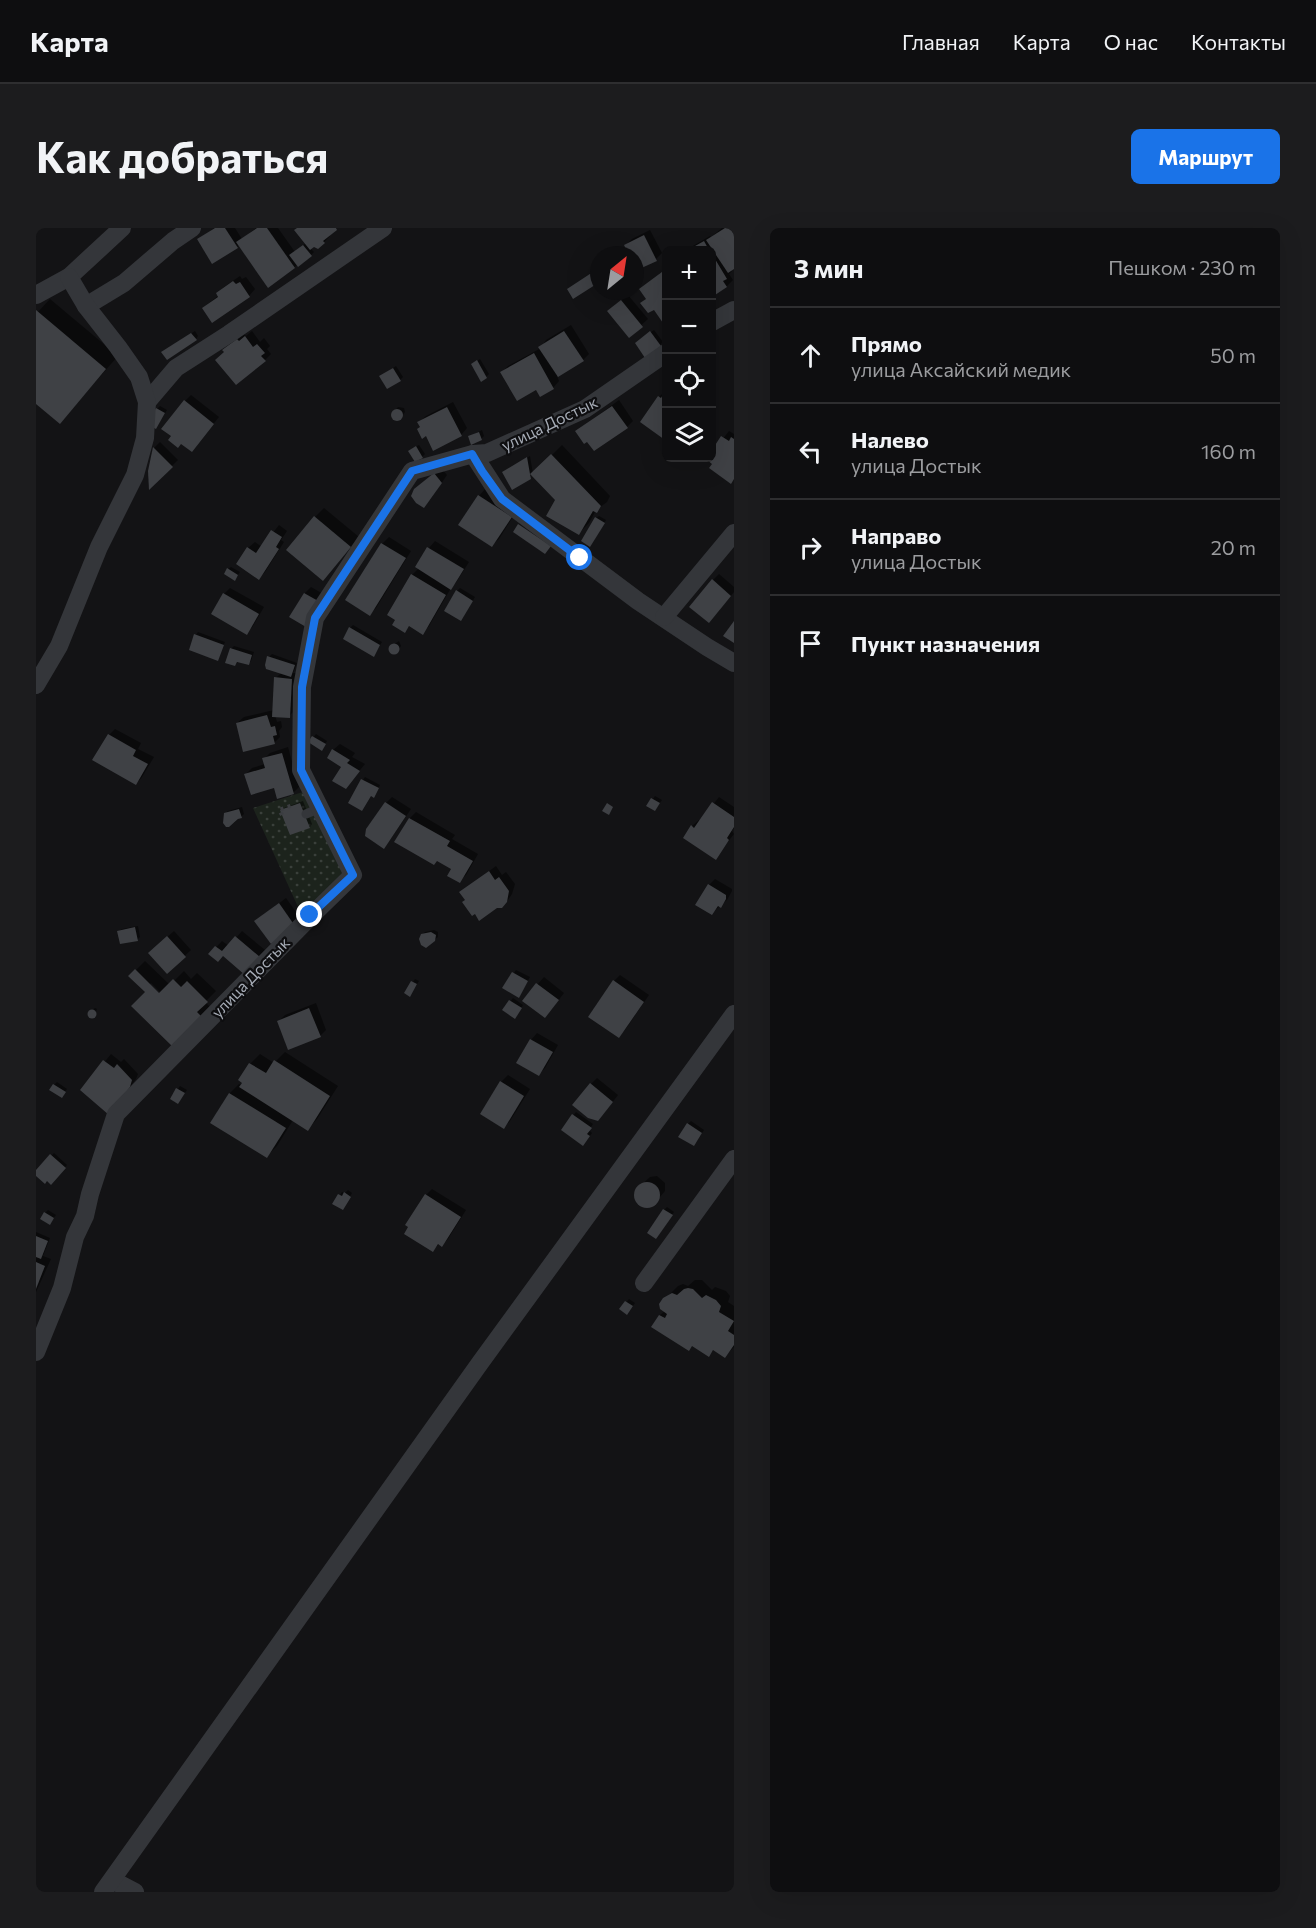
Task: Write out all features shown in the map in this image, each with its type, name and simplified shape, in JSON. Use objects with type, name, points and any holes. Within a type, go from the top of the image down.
[{"type":"street","points":[[36,295],[69,277],[122,228]]},
{"type":"street","points":[[86,306],[124,283],[173,241],[192,228]]},
{"type":"street","points":[[139,377],[152,378],[176,368],[383,228]]},
{"type":"street","points":[[36,685],[59,646],[99,547],[135,475],[145,438],[147,402],[139,377],[86,306],[69,277]]},
{"type":"street","points":[[716,319],[734,310]]},
{"type":"street","name":"улица Достык","points":[[36,1352],[62,1288],[75,1237],[85,1216],[116,1114],[310,915],[353,875],[313,811],[301,770],[302,687],[315,618],[412,471],[472,454],[487,453],[585,409],[665,354]]},
{"type":"street","points":[[147,402],[176,368]]},
{"type":"street","points":[[472,454],[502,499],[638,601],[734,663]]},
{"type":"street","points":[[664,617],[734,533]]},
{"type":"street","points":[[135,1892],[108,1886],[480,1363],[734,1014]]},
{"type":"street","points":[[644,1283],[734,1159]]},
{"type":"shaded area","points":[[309,790],[351,875],[304,920],[253,808]]},
{"type":"building","points":[[215,228],[225,228],[238,248],[212,264],[197,239]]},
{"type":"building","points":[[257,228],[267,228],[295,268],[268,288],[236,242]]},
{"type":"building","points":[[297,228],[336,228],[337,230],[323,241],[325,243],[318,249],[314,247],[310,250],[294,230]]},
{"type":"building","points":[[725,228],[734,228],[734,269],[728,273],[716,255],[716,246],[710,246],[706,240]]},
{"type":"building","points":[[644,235],[657,261],[644,267],[644,246],[624,245]]},
{"type":"building","points":[[704,241],[707,246],[695,246]]},
{"type":"building","points":[[303,245],[312,256],[298,267],[289,255]]},
{"type":"building","points":[[716,261],[727,279],[723,281],[727,287],[716,294]]},
{"type":"building","points":[[662,272],[662,322],[654,310],[648,313],[640,303],[646,299],[644,285]]},
{"type":"building","points":[[590,274],[590,288],[573,299],[567,289]]},
{"type":"building","points":[[233,281],[236,284],[240,282],[250,297],[212,323],[202,308],[218,297],[216,293]]},
{"type":"building","points":[[621,300],[643,327],[629,338],[607,311]]},
{"type":"building","points":[[36,310],[106,369],[60,424],[36,404]]},
{"type":"building","points":[[564,331],[584,361],[558,377],[538,347]]},
{"type":"building","points":[[650,331],[661,346],[645,358],[635,343]]},
{"type":"building","points":[[191,333],[197,340],[167,360],[161,352]]},
{"type":"building","points":[[245,336],[253,347],[257,344],[265,353],[261,356],[266,361],[236,385],[215,360],[224,352],[222,350]]},
{"type":"building","points":[[534,353],[554,389],[540,397],[536,390],[517,401],[500,372]]},
{"type":"building","points":[[477,360],[487,378],[481,382],[471,364]]},
{"type":"building","points":[[393,368],[401,381],[387,389],[379,376]]},
{"type":"building","points":[[658,396],[661,398],[662,396],[662,438],[640,422]]},
{"type":"building","points":[[184,400],[214,424],[192,452],[181,444],[178,448],[168,440],[171,436],[161,429]]},
{"type":"building","points":[[612,406],[628,428],[594,451],[587,442],[584,444],[575,431]]},
{"type":"building","points":[[447,407],[462,436],[433,451],[426,436],[422,439],[417,429],[420,427],[417,422]]},
{"type":"building","points":[[156,408],[165,413],[156,429],[147,424]]},
{"type":"building","points":[[399,409],[403,415],[399,421],[395,421],[391,413]]},
{"type":"building","points":[[479,432],[482,440],[471,445],[468,436]]},
{"type":"building","points":[[721,436],[729,441],[731,437],[734,439],[734,479],[731,484],[709,468],[712,464],[710,462],[716,462],[716,444]]},
{"type":"building","points":[[416,446],[423,458],[415,462],[408,451]]},
{"type":"building","points":[[153,447],[173,467],[149,490],[148,471]]},
{"type":"building","points":[[551,454],[601,506],[597,513],[593,511],[579,535],[546,516],[555,500],[530,474]]},
{"type":"building","points":[[527,457],[531,479],[512,490],[502,472]]},
{"type":"building","points":[[434,473],[442,483],[424,508],[411,496],[414,489]]},
{"type":"building","points":[[478,495],[512,517],[492,547],[458,525]]},
{"type":"building","points":[[314,516],[351,547],[323,581],[286,550]]},
{"type":"building","points":[[595,517],[605,523],[590,547],[581,541]]},
{"type":"building","points":[[518,524],[551,546],[545,554],[513,532]]},
{"type":"building","points":[[271,530],[282,537],[276,547],[279,549],[259,580],[236,564],[247,547],[256,553]]},
{"type":"building","points":[[381,543],[406,558],[370,616],[345,600]]},
{"type":"building","points":[[427,547],[464,569],[451,590],[415,567]]},
{"type":"building","points":[[227,568],[238,575],[235,581],[224,574]]},
{"type":"building","points":[[411,574],[446,595],[423,635],[409,626],[405,633],[392,625],[395,620],[387,615]]},
{"type":"building","points":[[712,579],[731,596],[709,623],[689,607]]},
{"type":"building","points":[[456,590],[473,601],[461,621],[444,611]]},
{"type":"building","points":[[223,593],[259,614],[247,635],[211,614]]},
{"type":"building","points":[[304,593],[320,602],[306,627],[289,617]]},
{"type":"building","points":[[734,621],[734,643],[723,636]]},
{"type":"building","points":[[349,627],[380,645],[374,657],[343,639]]},
{"type":"building","points":[[194,634],[224,645],[218,661],[189,650]]},
{"type":"building","points":[[394,644],[398,645],[398,653],[394,654],[390,653],[389,649],[390,645]]},
{"type":"building","points":[[230,648],[252,655],[249,665],[237,662],[235,666],[225,663]]},
{"type":"building","points":[[267,656],[295,665],[291,677],[266,669]]},
{"type":"building","points":[[274,677],[292,679],[290,718],[272,717]]},
{"type":"building","points":[[267,715],[271,727],[275,726],[277,735],[273,736],[275,744],[243,752],[236,723]]},
{"type":"building","points":[[108,734],[136,750],[133,756],[148,764],[136,785],[92,760]]},
{"type":"building","points":[[312,736],[326,744],[322,751],[308,742]]},
{"type":"building","points":[[332,749],[350,760],[347,763],[360,771],[346,789],[332,781],[341,767],[327,758]]},
{"type":"building","points":[[282,753],[294,794],[277,799],[274,788],[251,795],[244,774],[265,768],[262,758]]},
{"type":"building","points":[[361,779],[379,788],[374,798],[371,796],[362,811],[348,803]]},
{"type":"building","points":[[651,798],[660,803],[655,811],[646,806]]},
{"type":"building","points":[[385,802],[406,816],[384,849],[365,836],[366,829]]},
{"type":"building","points":[[712,802],[734,817],[734,827],[727,838],[729,840],[716,860],[683,838],[691,825],[694,828]]},
{"type":"building","points":[[300,803],[310,828],[290,835],[280,810]]},
{"type":"building","points":[[607,803],[613,807],[609,815],[602,811]]},
{"type":"building","points":[[239,809],[242,818],[226,827],[223,823],[224,813]]},
{"type":"building","points":[[409,818],[450,841],[447,846],[473,861],[460,883],[447,876],[451,869],[437,861],[434,865],[394,842]]},
{"type":"building","points":[[489,871],[495,880],[499,877],[509,891],[507,902],[502,908],[497,908],[479,921],[475,914],[472,916],[462,902],[465,900],[459,892]]},
{"type":"building","points":[[708,884],[726,895],[721,908],[718,906],[712,915],[695,905]]},
{"type":"building","points":[[279,903],[295,926],[271,944],[254,921]]},
{"type":"building","points":[[135,927],[138,941],[120,944],[117,931]]},
{"type":"building","points":[[431,932],[436,935],[435,941],[426,948],[421,945],[419,939],[421,934]]},
{"type":"building","points":[[167,936],[186,957],[167,974],[148,953]]},
{"type":"building","points":[[235,936],[260,957],[245,975],[223,956],[218,962],[208,954],[215,946],[222,951]]},
{"type":"building","points":[[135,969],[159,993],[173,979],[181,987],[187,981],[208,1002],[197,1012],[202,1017],[173,1047],[131,1006],[145,992],[128,976]]},
{"type":"building","points":[[512,972],[528,981],[519,998],[502,988]]},
{"type":"building","points":[[613,980],[644,1002],[619,1038],[588,1017]]},
{"type":"building","points":[[411,981],[417,984],[410,997],[404,993]]},
{"type":"building","points":[[536,983],[559,1000],[545,1018],[522,1001]]},
{"type":"building","points":[[509,1000],[522,1008],[515,1019],[502,1010]]},
{"type":"building","points":[[309,1008],[321,1037],[288,1050],[277,1021]]},
{"type":"building","points":[[92,1010],[96,1014],[92,1018],[88,1014]]},
{"type":"building","points":[[530,1039],[553,1052],[539,1076],[516,1063]]},
{"type":"building","points":[[103,1060],[114,1068],[117,1064],[132,1080],[130,1087],[109,1115],[80,1090]]},
{"type":"building","points":[[274,1060],[330,1096],[308,1131],[239,1087],[242,1083],[238,1080],[249,1063],[266,1073]]},
{"type":"building","points":[[500,1081],[524,1096],[504,1129],[480,1114]]},
{"type":"building","points":[[590,1083],[613,1102],[598,1121],[588,1118],[572,1105]]},
{"type":"building","points":[[53,1084],[66,1092],[62,1098],[49,1090]]},
{"type":"building","points":[[176,1088],[185,1093],[178,1104],[170,1099]]},
{"type":"building","points":[[229,1093],[286,1128],[267,1158],[210,1123]]},
{"type":"building","points":[[572,1114],[592,1128],[583,1146],[561,1130]]},
{"type":"building","points":[[687,1123],[702,1133],[694,1146],[678,1137]]},
{"type":"building","points":[[50,1154],[66,1168],[51,1185],[47,1181],[45,1184],[36,1176],[36,1170]]},
{"type":"building","points":[[647,1182],[656,1186],[660,1195],[656,1204],[647,1208],[638,1204],[634,1195],[638,1186]]},
{"type":"building","points":[[344,1192],[351,1197],[343,1210],[332,1204],[338,1194],[342,1196]]},
{"type":"building","points":[[425,1194],[461,1217],[442,1247],[438,1244],[433,1252],[404,1234],[408,1227],[405,1225]]},
{"type":"building","points":[[663,1209],[673,1215],[656,1239],[647,1233]]},
{"type":"building","points":[[44,1212],[54,1218],[50,1225],[40,1219]]},
{"type":"building","points":[[36,1236],[48,1241],[41,1259],[36,1257]]},
{"type":"building","points":[[36,1262],[45,1266],[36,1289]]},
{"type":"building","points":[[688,1288],[693,1289],[702,1298],[706,1295],[716,1300],[721,1306],[719,1312],[734,1321],[728,1331],[734,1335],[734,1345],[725,1358],[713,1350],[709,1357],[692,1346],[689,1351],[651,1327],[659,1315],[665,1318],[667,1314],[660,1309],[659,1304],[663,1298],[672,1293],[677,1295]]},
{"type":"building","points":[[625,1301],[633,1306],[627,1315],[619,1309]]},
{"type":"route","points":[[310,915],[353,875],[301,770],[302,687],[315,618],[386,507],[412,471],[472,454],[502,499],[580,558]]}]
